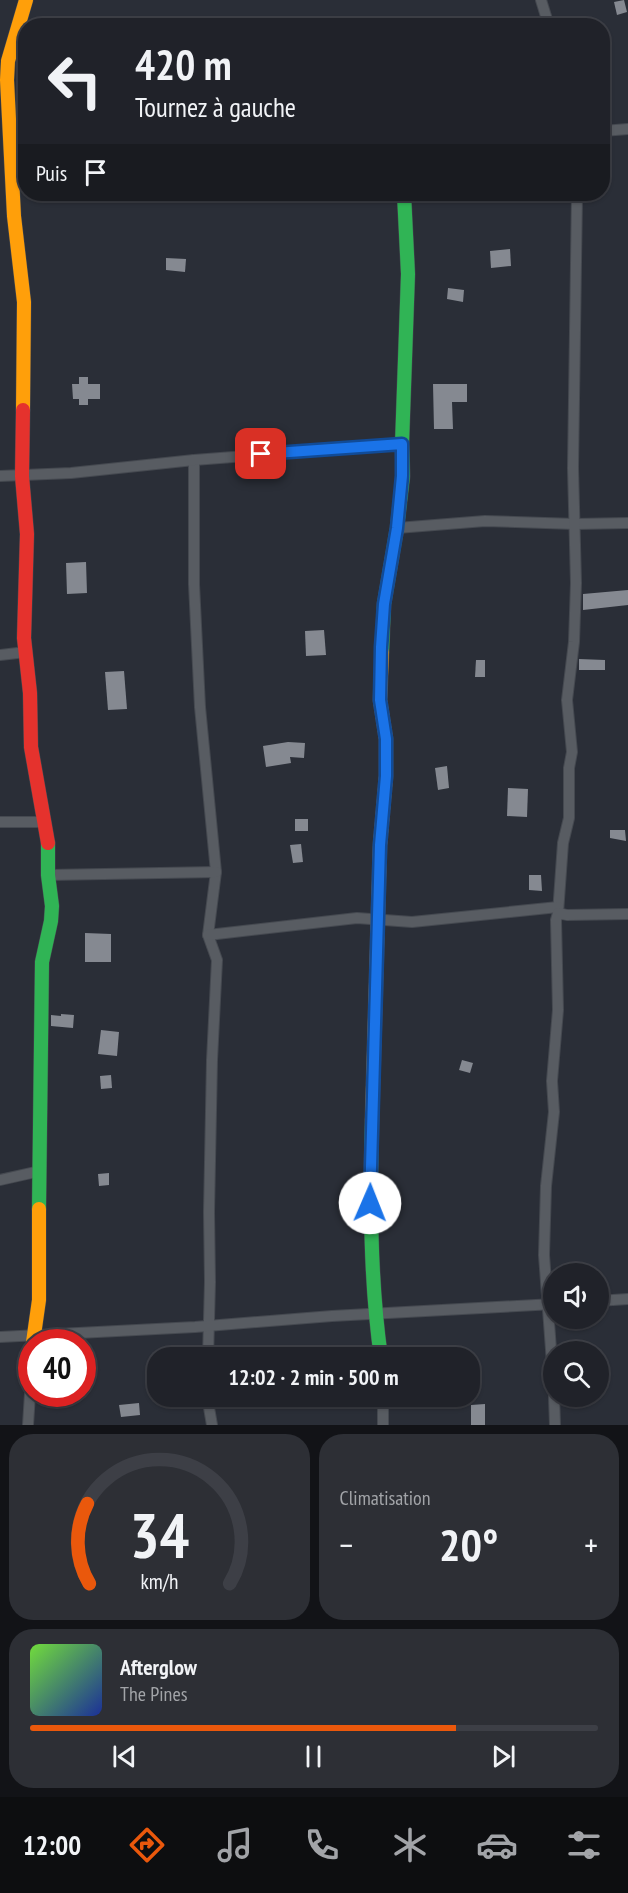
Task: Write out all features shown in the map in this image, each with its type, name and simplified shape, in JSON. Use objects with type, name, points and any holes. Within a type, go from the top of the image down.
[{"type":"street","points":[[21,18],[26,0]]},
{"type":"street","points":[[541,0],[547,18]]},
{"type":"street","points":[[18,27],[8,61],[7,80],[14,216],[24,302],[22,476],[27,534],[24,615],[30,693],[31,747],[49,848],[48,875],[52,914],[42,962],[38,1189],[39,1299],[35,1329]]},
{"type":"street","points":[[610,130],[628,129]]},
{"type":"street","points":[[380,1347],[375,1314],[370,1203],[380,845],[386,776],[386,739],[380,700],[381,647],[384,604],[397,528],[402,476],[408,274],[404,201]]},
{"type":"street","points":[[545,1263],[546,1186],[554,1112],[552,1081],[558,1010],[556,920],[563,843],[569,818],[569,768],[572,752],[567,700],[575,621],[573,468],[577,201]]},
{"type":"street","points":[[0,476],[71,473],[194,460],[402,444]]},
{"type":"street","points":[[194,460],[194,584],[200,707],[216,872],[208,935],[217,960],[212,1072],[208,1347]]},
{"type":"street","points":[[397,528],[485,520],[502,523],[628,523]]},
{"type":"street","points":[[0,655],[26,652]]},
{"type":"street","points":[[0,822],[45,822]]},
{"type":"street","points":[[48,875],[216,872]]},
{"type":"street","points":[[208,935],[357,918],[412,922],[558,910],[567,915],[628,914]]},
{"type":"street","points":[[0,1180],[40,1171]]},
{"type":"street","points":[[609,1300],[628,1299]]},
{"type":"street","points":[[96,1334],[298,1318],[543,1304]]},
{"type":"street","points":[[0,1337],[18,1338]]},
{"type":"street","points":[[28,1425],[29,1407]]},
{"type":"street","points":[[209,1407],[212,1425]]},
{"type":"street","points":[[383,1407],[383,1425]]},
{"type":"street","points":[[554,1407],[555,1425]]},
{"type":"building","points":[[624,0],[627,12],[617,15],[614,2]]},
{"type":"building","points":[[510,249],[511,266],[491,268],[490,251]]},
{"type":"building","points":[[166,258],[186,259],[185,272],[166,270]]},
{"type":"building","points":[[448,288],[464,290],[463,302],[447,299]]},
{"type":"building","points":[[79,377],[88,377],[88,384],[100,384],[100,399],[88,399],[88,405],[79,405],[79,399],[73,399],[72,384],[79,384]]},
{"type":"building","points":[[433,384],[467,384],[467,402],[452,402],[453,429],[434,429]]},
{"type":"building","points":[[86,562],[87,593],[67,594],[66,563]]},
{"type":"building","points":[[628,590],[628,605],[583,610],[583,594]]},
{"type":"building","points":[[324,630],[326,655],[306,656],[305,631]]},
{"type":"building","points":[[579,659],[605,660],[605,670],[579,670]]},
{"type":"building","points":[[476,660],[485,660],[485,677],[475,677]]},
{"type":"building","points":[[124,671],[127,709],[108,710],[105,672]]},
{"type":"building","points":[[288,742],[305,743],[304,758],[290,757],[291,763],[266,767],[263,746]]},
{"type":"building","points":[[447,766],[449,788],[438,790],[435,768]]},
{"type":"building","points":[[508,788],[528,789],[527,817],[507,816]]},
{"type":"building","points":[[295,819],[308,819],[308,831],[295,831]]},
{"type":"building","points":[[610,830],[625,830],[626,841],[610,838]]},
{"type":"building","points":[[301,844],[303,862],[293,863],[290,845]]},
{"type":"building","points":[[529,875],[541,875],[542,891],[529,890]]},
{"type":"building","points":[[85,933],[111,934],[111,962],[85,962]]},
{"type":"building","points":[[61,1014],[74,1015],[73,1028],[51,1026],[51,1015],[61,1016]]},
{"type":"building","points":[[101,1030],[119,1032],[117,1056],[98,1054]]},
{"type":"building","points":[[462,1060],[473,1063],[470,1073],[459,1070]]},
{"type":"building","points":[[111,1075],[112,1088],[101,1089],[100,1076]]},
{"type":"building","points":[[109,1173],[109,1185],[99,1186],[98,1174]]},
{"type":"building","points":[[139,1403],[140,1415],[121,1417],[119,1405]]},
{"type":"building","points":[[480,1404],[485,1404],[485,1425],[471,1425],[471,1407],[480,1407]]},
{"type":"traffic: fast","points":[[382,652],[384,604],[403,476],[408,274],[404,201]]},
{"type":"traffic: fast","points":[[39,1209],[42,962],[52,906],[48,875],[48,843]]},
{"type":"traffic: fast","points":[[372,1120],[372,1239],[380,1347]]},
{"type":"traffic: slow","points":[[21,18],[26,0]]},
{"type":"traffic: slow","points":[[18,27],[8,61],[7,80],[14,216],[24,302],[23,410]]},
{"type":"traffic: slow","points":[[372,1120],[380,845],[386,776],[386,739],[380,700],[382,652]]},
{"type":"traffic: slow","points":[[35,1329],[39,1300],[39,1209]]},
{"type":"traffic: jam","points":[[23,410],[22,476],[27,534],[24,638],[30,693],[31,747],[48,843]]},
{"type":"route","points":[[261,454],[402,444],[402,476],[397,528],[384,604],[381,647],[380,710],[386,739],[386,776],[380,845],[370,1203]]}]
